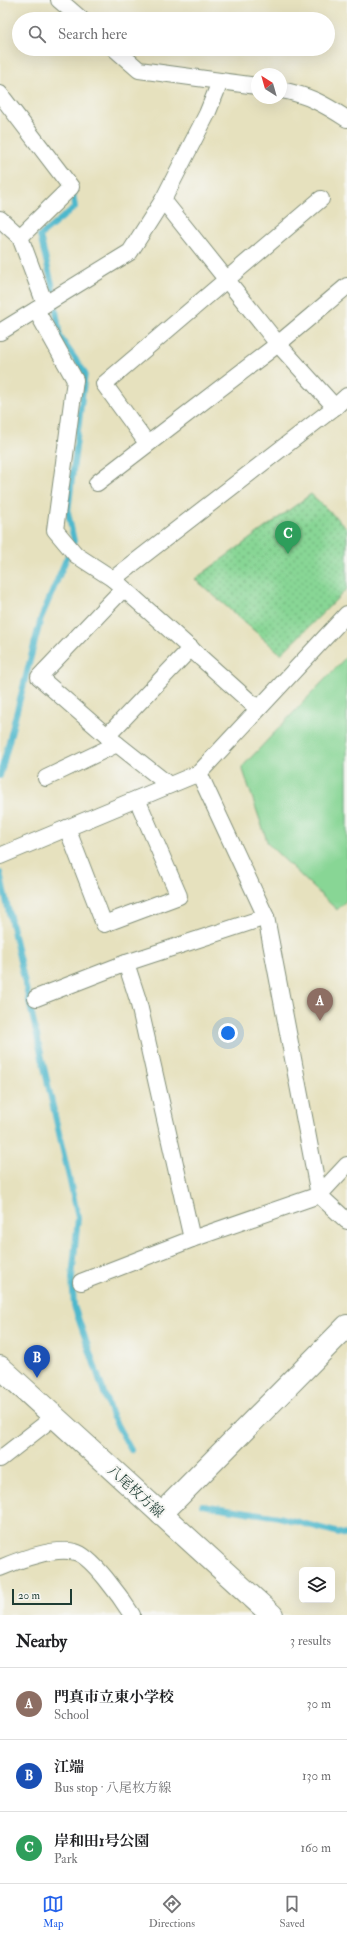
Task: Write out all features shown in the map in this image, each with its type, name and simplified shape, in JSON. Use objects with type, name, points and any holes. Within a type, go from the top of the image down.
[{"type":"main road","points":[[161,1514],[347,1326]]},
{"type":"main road","name":"八尾枚方線","points":[[0,1367],[272,1615]]},
{"type":"street","points":[[59,0],[73,12]]},
{"type":"street","points":[[123,56],[139,70],[251,85]]},
{"type":"street","points":[[0,332],[130,252],[163,200],[207,114],[220,82]]},
{"type":"street","points":[[287,91],[299,93],[320,102],[347,119]]},
{"type":"street","points":[[3,102],[71,187],[20,237]]},
{"type":"street","points":[[147,443],[104,384],[321,199]]},
{"type":"street","points":[[163,200],[278,344],[335,407]]},
{"type":"street","points":[[0,219],[20,237],[40,307],[75,380],[55,530],[76,555],[118,584],[258,708]]},
{"type":"street","points":[[97,482],[278,344],[347,286]]},
{"type":"street","points":[[169,785],[112,740],[39,677],[118,584],[347,396]]},
{"type":"street","points":[[0,856],[199,773],[347,614]]},
{"type":"street","points":[[46,778],[112,740],[191,648]]},
{"type":"street","points":[[199,773],[266,917],[319,1195],[347,1221]]},
{"type":"street","points":[[67,828],[104,924],[178,896],[137,799]]},
{"type":"street","points":[[36,998],[126,963],[266,917]]},
{"type":"street","points":[[126,963],[138,1000],[192,1239]]},
{"type":"street","points":[[81,1282],[192,1239],[319,1195],[347,1165]]},
{"type":"street","points":[[0,1459],[54,1417]]},
{"type":"street","points":[[0,1568],[52,1552],[75,1552],[93,1563],[132,1615]]},
{"type":"green space","points":[[311,494],[347,528],[347,589],[281,654],[195,579]]},
{"type":"green space","points":[[347,656],[347,900],[337,910],[268,844],[242,767]]},
{"type":"waterway","points":[[0,776],[41,618],[74,541],[68,512],[85,373],[60,337],[52,284],[40,236],[75,207],[73,193],[70,189]]},
{"type":"waterway","points":[[0,873],[78,1217],[72,1278],[74,1306],[112,1416],[131,1450]]},
{"type":"waterway","points":[[202,1505],[279,1517],[347,1535]]},
{"type":"place","name":"岸和田1号公園","points":[[288,554]]},
{"type":"place","name":"門真市立東小学校","points":[[320,1021]]},
{"type":"place","name":"江端","points":[[37,1378]]}]
